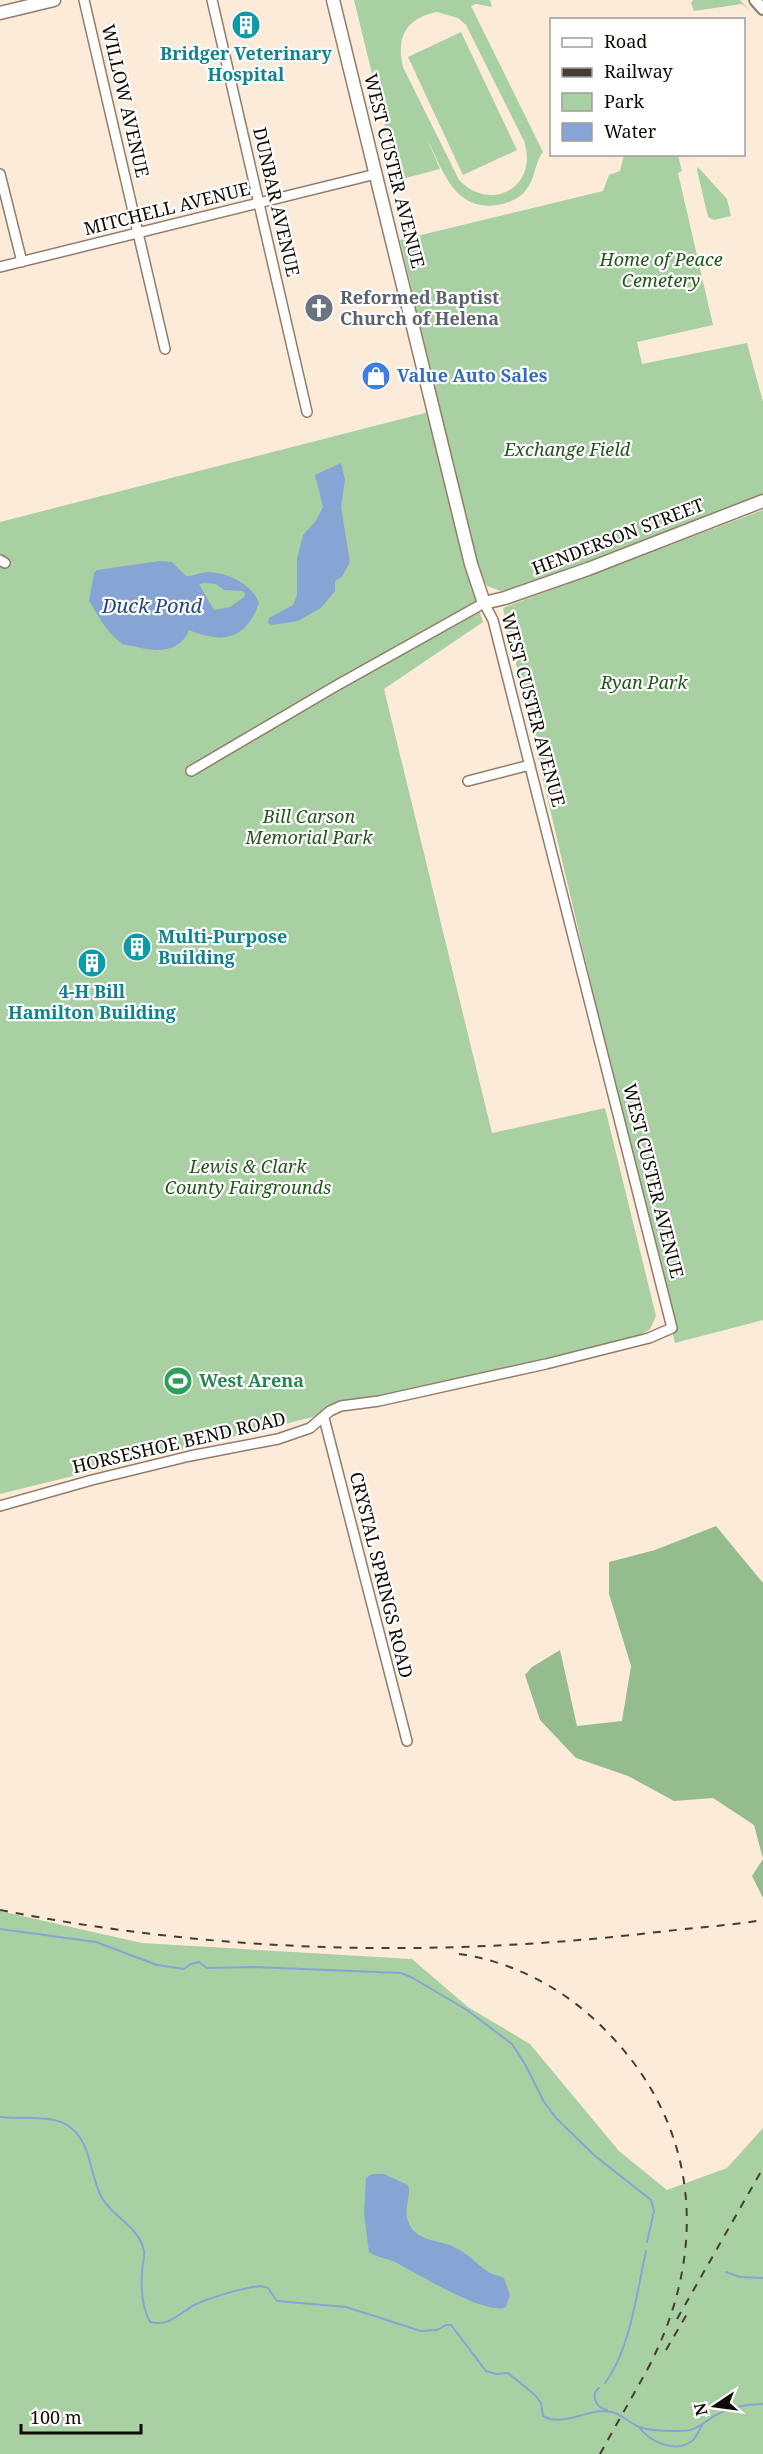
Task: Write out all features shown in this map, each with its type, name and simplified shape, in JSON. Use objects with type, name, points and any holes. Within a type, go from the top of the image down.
[{"type":"main road","points":[[0,13],[54,0]]},
{"type":"main road","name":"WEST CUSTER AVENUE","points":[[333,0],[471,564],[484,603]]},
{"type":"main road","name":"HENDERSON STREET","points":[[484,603],[588,569],[763,501]]},
{"type":"street","name":"WILLOW AVENUE","points":[[84,0],[165,349]]},
{"type":"street","name":"DUNBAR AVENUE","points":[[212,0],[307,412]]},
{"type":"street","points":[[755,0],[763,9]]},
{"type":"street","points":[[0,174],[22,262]]},
{"type":"street","name":"MITCHELL AVENUE","points":[[0,267],[376,174]]},
{"type":"street","points":[[191,771],[484,603]]},
{"type":"street","name":"WEST CUSTER AVENUE","points":[[484,603],[493,620],[672,1328],[641,1340]]},
{"type":"street","points":[[468,781],[530,765]]},
{"type":"street","name":"HORSESHOE BEND ROAD","points":[[0,1506],[190,1456],[278,1439],[310,1428],[330,1411],[341,1406],[379,1401],[641,1340]]},
{"type":"street","name":"CRYSTAL SPRINGS ROAD","points":[[324,1418],[407,1741]]},
{"type":"green space","points":[[354,0],[490,0],[492,7],[476,4],[471,6],[543,152],[529,185],[517,198],[502,204],[483,205],[471,202],[452,186],[427,139],[440,169],[398,180]],"holes":[[[437,12],[458,18],[466,25],[524,141],[527,157],[525,171],[519,182],[509,190],[498,194],[485,195],[472,190],[459,180],[403,67],[401,47],[406,30],[411,24],[426,15]]]},
{"type":"green space","points":[[693,0],[740,0],[749,10],[742,4],[694,11],[691,3]]},
{"type":"green space","points":[[461,32],[517,150],[463,175],[408,57]]},
{"type":"green space","name":"Exchange Field","points":[[624,156],[678,156],[682,171],[678,173],[713,325],[637,342],[642,364],[747,343],[763,402],[763,495],[511,590],[501,591],[487,586],[477,564],[400,240],[603,191],[609,175],[620,171]]},
{"type":"green space","points":[[698,167],[727,199],[731,216],[714,220],[708,217]]},
{"type":"green space","name":"Lewis & Clark County Fairgrounds","points":[[429,412],[471,586],[483,622],[384,689],[492,1133],[605,1108],[656,1316],[650,1329],[635,1338],[0,1494],[0,522]]},
{"type":"green space","name":"Ryan Park","points":[[763,510],[763,1320],[675,1343],[503,608]]},
{"type":"green space","points":[[716,1526],[763,1583],[763,1859],[754,1825],[713,1798],[674,1801],[628,1776],[576,1758],[540,1720],[525,1675],[532,1667],[560,1650],[577,1726],[622,1721],[631,1666],[609,1594],[609,1562],[655,1550]]},
{"type":"green space","points":[[763,1859],[763,1898],[752,1876]]},
{"type":"green space","points":[[0,1911],[142,1943],[412,1959],[468,2007],[530,2044],[619,2151],[667,2190],[727,2168],[763,2128],[763,2454],[0,2454]]},
{"type":"water","points":[[341,463],[345,480],[341,507],[350,562],[342,577],[335,581],[335,591],[321,608],[298,621],[272,625],[268,623],[269,618],[293,605],[297,595],[297,559],[303,535],[315,522],[323,507],[315,475]]},
{"type":"water","name":"Duck Pond","points":[[160,561],[172,562],[186,576],[209,572],[231,577],[251,590],[259,603],[247,625],[232,636],[212,637],[189,630],[179,643],[165,649],[157,650],[126,645],[111,633],[89,601],[94,573],[97,570]],"holes":[[[199,584],[216,584],[224,590],[242,591],[245,593],[244,597],[230,607],[214,610]]]},
{"type":"water","points":[[372,2174],[384,2174],[408,2185],[407,2216],[411,2228],[416,2233],[458,2249],[489,2272],[504,2278],[510,2295],[506,2307],[496,2308],[468,2300],[395,2262],[369,2252],[364,2214],[366,2178]]},
{"type":"waterway","points":[[0,1929],[96,1942],[157,1965],[184,1969],[199,1962],[207,1968],[252,1967],[401,1973],[411,1977],[467,2010],[512,2044],[544,2102],[556,2118],[594,2155],[651,2200],[654,2211],[647,2242]]},
{"type":"waterway","points":[[0,2117],[61,2122],[75,2132],[81,2140],[102,2198],[132,2229],[141,2243],[144,2251],[143,2298],[150,2322],[165,2322],[201,2302],[231,2292],[261,2286],[268,2288],[277,2301],[346,2307],[421,2331],[437,2330],[451,2325],[486,2371],[496,2374],[508,2373],[535,2395],[541,2403],[543,2416],[551,2419],[566,2419],[606,2411],[616,2413],[644,2428],[685,2431],[696,2428],[732,2408],[763,2404]]},
{"type":"waterway","points":[[605,2383],[614,2370],[627,2338],[646,2251]]},
{"type":"waterway","points":[[726,2272],[740,2277],[763,2278]]},
{"type":"waterway","points":[[599,2388],[595,2392],[597,2404],[607,2410]]},
{"type":"waterway","points":[[638,2426],[655,2441],[678,2446],[692,2441],[702,2425]]},
{"type":"railway","points":[[0,1910],[163,1935],[244,1943],[324,1947],[405,1948],[568,1941],[763,1920]]},
{"type":"railway","points":[[459,1954],[497,1962],[515,1969],[550,1986],[582,2008],[630,2059],[657,2099],[675,2141],[684,2186],[687,2231],[681,2278],[668,2324],[647,2370]]},
{"type":"railway","points":[[677,2319],[763,2168]]},
{"type":"railway","points":[[666,2350],[687,2314]]},
{"type":"railway","points":[[600,2454],[651,2363]]},
{"type":"place","name":"Bridger Veterinary Hospital","points":[[246,25]]},
{"type":"place","name":"Reformed Baptist Church of Helena","points":[[319,308]]},
{"type":"place","name":"Value Auto Sales","points":[[376,376]]},
{"type":"place","name":"Multi-Purpose Building","points":[[137,947]]},
{"type":"place","name":"4-H Bill Hamilton Building","points":[[92,963]]},
{"type":"place","name":"West Arena","points":[[178,1381]]},
{"type":"park label","name":"Home of Peace Cemetery","points":[[661,270]]},
{"type":"park label","name":"Bill Carson Memorial Park","points":[[309,827]]}]
